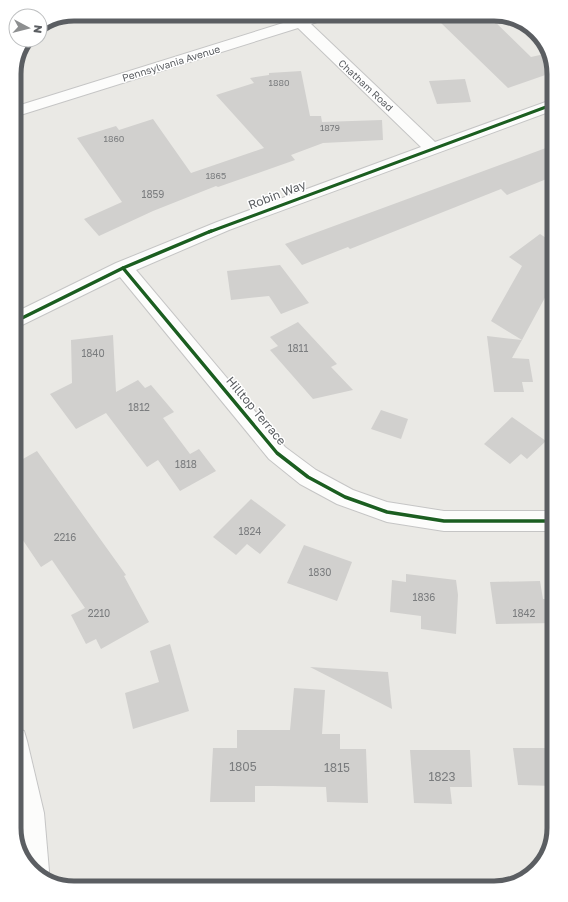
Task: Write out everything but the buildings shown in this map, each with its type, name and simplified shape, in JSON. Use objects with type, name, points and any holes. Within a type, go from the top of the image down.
[{"type":"street","name":"Pennsylvania Avenue","points":[[21,110],[303,21]]},
{"type":"street","name":"Chatham Road","points":[[300,22],[432,148]]},
{"type":"street","name":"Robin Way","points":[[21,319],[123,268],[224,226],[547,107]]},
{"type":"street","name":"Hilltop Terrace","points":[[123,268],[277,453],[308,477],[345,497],[387,512],[431,520],[547,521]]},
{"type":"street","points":[[21,772],[30,813],[33,862]]},
{"type":"cycle path","points":[[21,319],[123,268],[223,226],[547,107]]},
{"type":"cycle path","points":[[123,268],[277,453],[308,477],[345,497],[387,512],[444,521],[547,521]]}]
